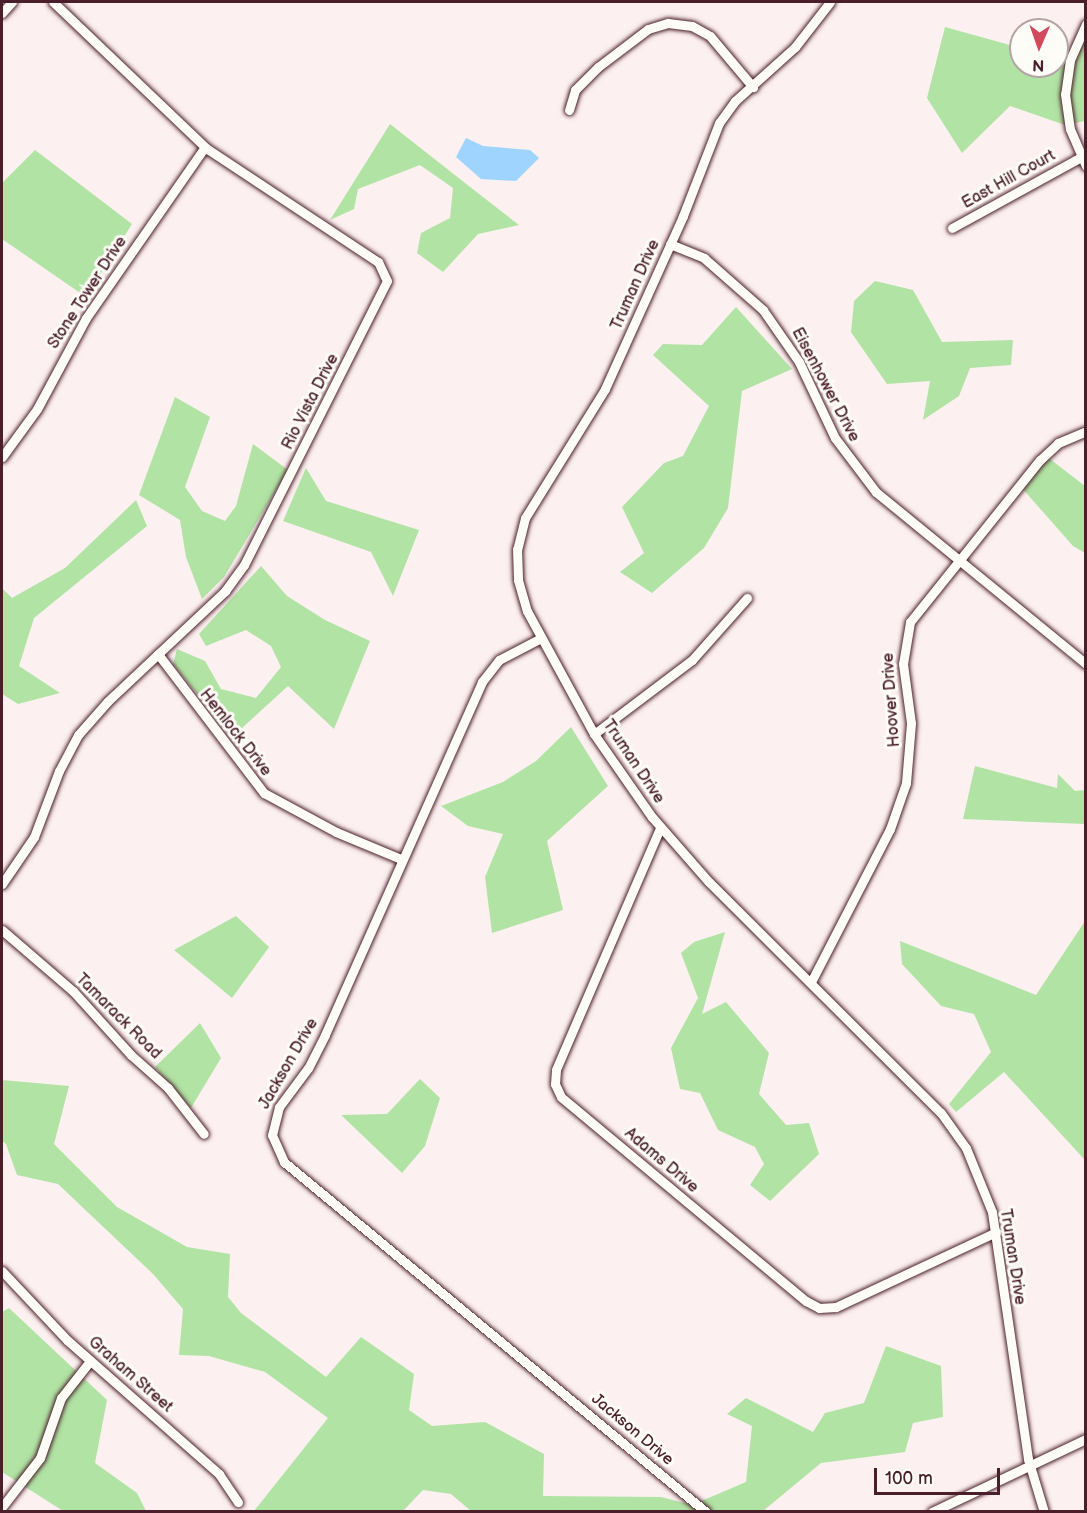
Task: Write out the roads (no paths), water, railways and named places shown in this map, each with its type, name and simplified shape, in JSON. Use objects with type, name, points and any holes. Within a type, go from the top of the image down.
[{"type":"street","points":[[2,13],[12,2]]},
{"type":"street","name":"Rio Vista Drive","points":[[2,884],[34,837],[59,771],[78,735],[158,654],[225,591],[244,565],[387,281],[378,262],[205,147],[53,2]]},
{"type":"street","name":"Truman Drive","points":[[830,2],[795,47],[735,101],[719,123],[670,244],[596,407],[533,504],[520,533],[518,580],[527,611],[594,734],[660,828],[954,1130],[978,1171],[996,1232],[1029,1467],[1044,1512]]},
{"type":"street","points":[[1083,162],[1070,129],[1065,94],[1070,60],[1086,24]]},
{"type":"street","points":[[569,110],[575,90],[623,48],[657,25],[692,26],[718,43],[753,87]]},
{"type":"street","name":"Stone Tower Drive","points":[[2,458],[5,445],[37,409],[86,318],[205,147]]},
{"type":"street","name":"East Hill Court","points":[[952,228],[1083,162]]},
{"type":"street","name":"Eisenhower Drive","points":[[670,244],[704,258],[763,310],[799,362],[835,438],[860,474],[890,506],[959,559],[1086,664]]},
{"type":"street","name":"Hoover Drive","points":[[812,982],[902,801],[912,742],[903,664],[906,634],[916,610],[1048,452],[1086,431]]},
{"type":"street","points":[[594,734],[692,660],[747,598]]},
{"type":"street","name":"Jackson Drive","points":[[542,638],[499,660],[482,682],[401,859],[319,1048],[275,1116],[272,1135],[278,1154],[706,1512]]},
{"type":"street","name":"Hemlock Drive","points":[[158,654],[264,793],[317,822],[401,859]]},
{"type":"street","name":"Adams Drive","points":[[660,828],[556,1070],[555,1084],[561,1097],[806,1301],[819,1308],[836,1307],[996,1232]]},
{"type":"street","name":"Tamarack Road","points":[[2,930],[73,991],[131,1055],[168,1088],[204,1134]]},
{"type":"street","name":"Graham Street","points":[[2,1271],[90,1361],[219,1474],[238,1502]]},
{"type":"street","points":[[2,1507],[40,1458],[61,1398],[90,1361]]},
{"type":"street","points":[[932,1512],[1086,1439]]},
{"type":"water","points":[[466,138],[483,146],[530,150],[539,158],[516,181],[481,179],[456,157]]}]
